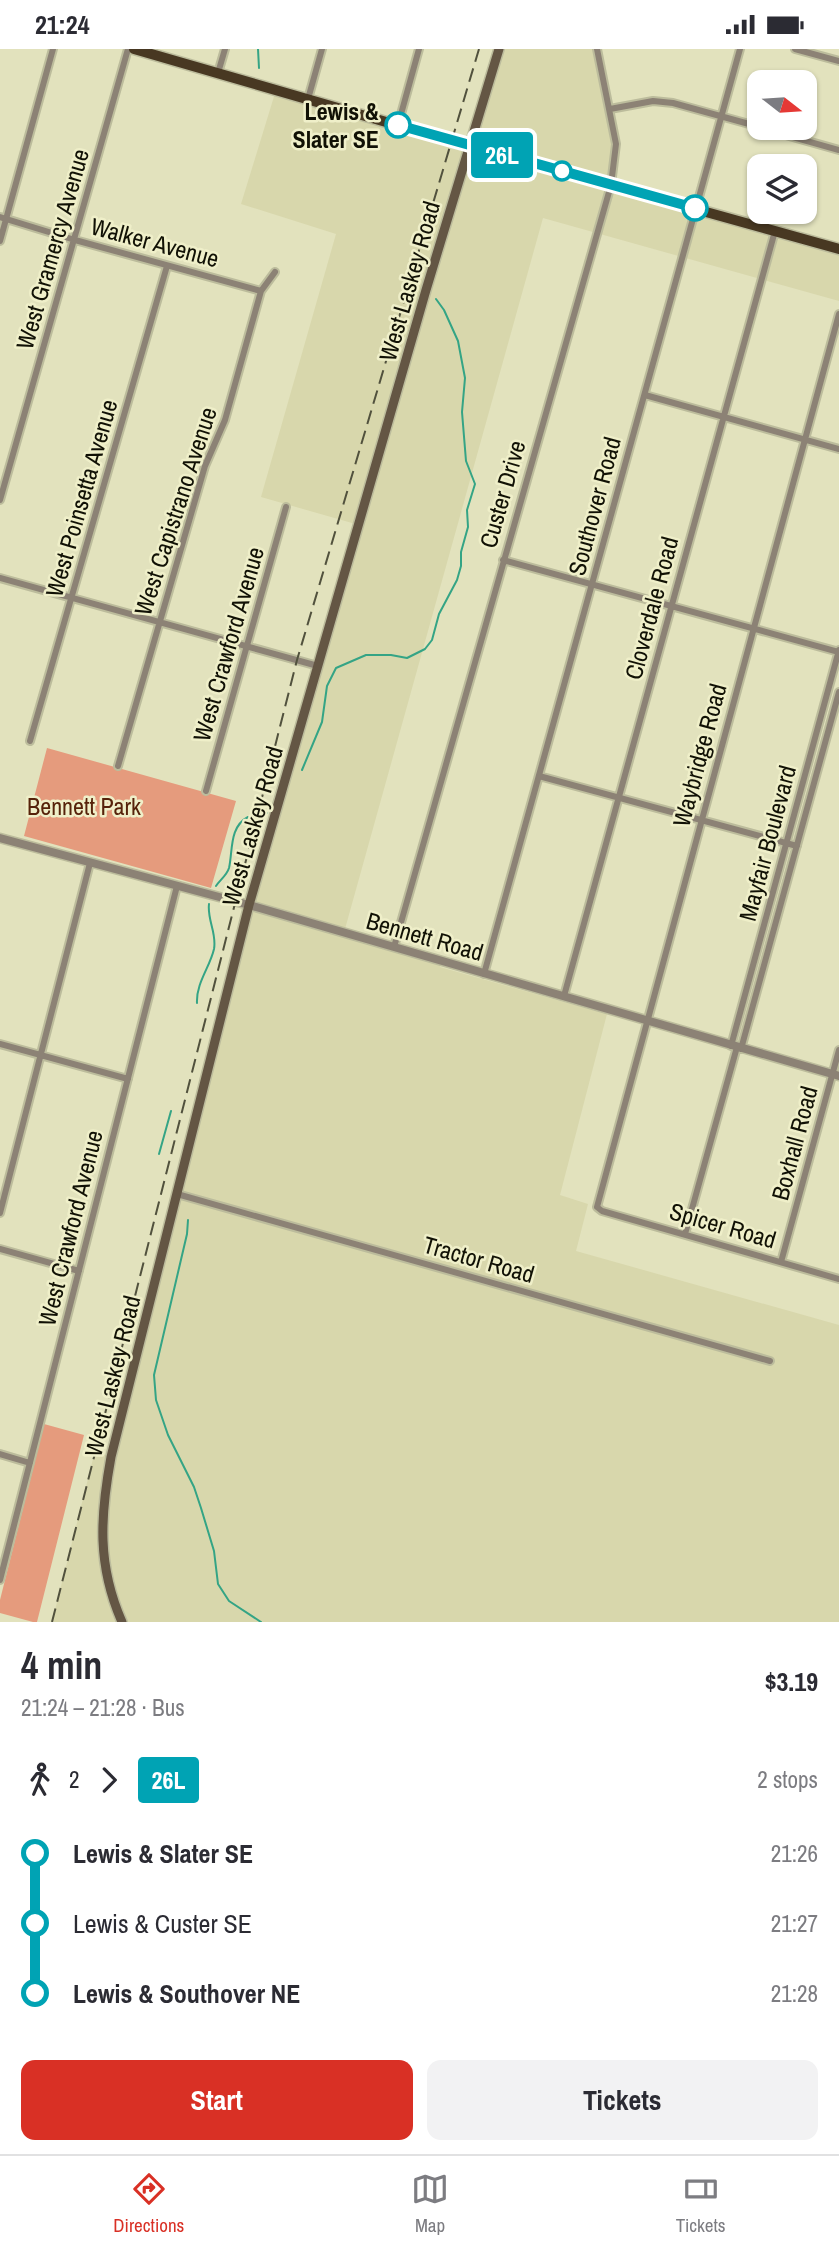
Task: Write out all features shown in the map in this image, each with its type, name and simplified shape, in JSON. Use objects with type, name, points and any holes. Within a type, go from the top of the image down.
[{"type":"main road","points":[[134,49],[839,249]]},
{"type":"main road","name":"West Laskey Road","points":[[122,1622],[110,1590],[101,1532],[111,1457],[249,905],[499,49]]},
{"type":"street","points":[[0,241],[3,218],[52,49]]},
{"type":"street","name":"West Gramercy Avenue","points":[[0,500],[3,476],[75,240],[128,49]]},
{"type":"street","points":[[218,73],[225,49]]},
{"type":"street","points":[[308,99],[322,49]]},
{"type":"street","points":[[398,125],[419,49]]},
{"type":"street","name":"Custer Drive","points":[[394,947],[611,184],[616,144],[597,49]]},
{"type":"street","name":"Southover Road","points":[[484,974],[740,49]]},
{"type":"street","points":[[795,49],[839,61]]},
{"type":"street","points":[[610,109],[653,101],[673,103],[747,124]]},
{"type":"street","points":[[805,140],[839,150]]},
{"type":"street","name":"Walker Avenue","points":[[3,218],[261,291]]},
{"type":"street","name":"Cloverdale Road","points":[[564,996],[775,231]]},
{"type":"street","name":"West Poinsetta Avenue","points":[[30,741],[167,266]]},
{"type":"street","name":"West Capistrano Avenue","points":[[118,766],[205,466],[225,420],[261,291],[275,272]]},
{"type":"street","name":"Waybridge Road","points":[[597,1207],[839,314]]},
{"type":"street","points":[[645,395],[839,449]]},
{"type":"street","name":"West Crawford Avenue","points":[[206,791],[286,507]]},
{"type":"street","points":[[503,560],[839,652]]},
{"type":"street","points":[[0,578],[318,666]]},
{"type":"street","name":"Mayfair Boulevard","points":[[685,1234],[839,652]]},
{"type":"street","name":"Mayfair Boulevard","points":[[736,1047],[797,846],[839,692]]},
{"type":"street","points":[[539,776],[797,846]]},
{"type":"street","name":"Bennett Road","points":[[1,841],[249,905],[836,1075]]},
{"type":"street","points":[[0,1213],[90,863]]},
{"type":"street","name":"West Crawford Avenue","points":[[0,1580],[177,886]]},
{"type":"street","points":[[0,1044],[128,1079]]},
{"type":"street","name":"Boxhall Road","points":[[781,1262],[836,1075],[839,1050]]},
{"type":"street","name":"Tractor Road","points":[[177,1194],[770,1361]]},
{"type":"street","name":"Spicer Road","points":[[597,1207],[601,1211],[839,1279]]},
{"type":"street","points":[[0,1249],[79,1271]]},
{"type":"street","points":[[0,1454],[30,1463]]},
{"type":"shaded area","points":[[498,49],[598,49],[616,144],[611,185],[839,249],[839,301],[543,218],[345,929],[443,957],[440,967],[607,1014],[560,1195],[588,1204],[576,1251],[839,1325],[839,1622],[52,1622],[95,1451],[111,1457],[249,905],[359,525],[261,497],[336,234],[241,204],[276,90],[469,146]]},
{"type":"green space","name":"Bennett Park","points":[[47,748],[236,801],[211,888],[24,836]]},
{"type":"green space","points":[[44,1424],[84,1435],[37,1622],[33,1622],[0,1613],[0,1600]]},
{"type":"waterway","points":[[258,49],[259,68]]},
{"type":"waterway","points":[[412,278],[418,284]]},
{"type":"waterway","points":[[302,770],[322,722],[327,686],[336,668],[366,655],[407,658],[425,649],[432,640],[439,614],[457,580],[461,566],[461,552],[468,527],[467,510],[475,484],[466,461],[462,412],[465,378],[458,341],[436,299]]},
{"type":"waterway","points":[[262,814],[267,813]]},
{"type":"waterway","points":[[216,886],[229,868],[235,833],[242,821],[248,817]]},
{"type":"waterway","points":[[197,1003],[199,989],[214,949],[209,904]]},
{"type":"waterway","points":[[159,1154],[171,1111]]},
{"type":"waterway","points":[[188,1220],[154,1375],[156,1400],[168,1435],[194,1487],[214,1551],[218,1584],[229,1601],[261,1622]]},
{"type":"railway","points":[[52,1622],[297,660],[479,49]]},
{"type":"bus line","name":"26L","points":[[398,125],[695,208]]},
{"type":"place","name":"Lewis & Slater SE","points":[[398,125]]}]
